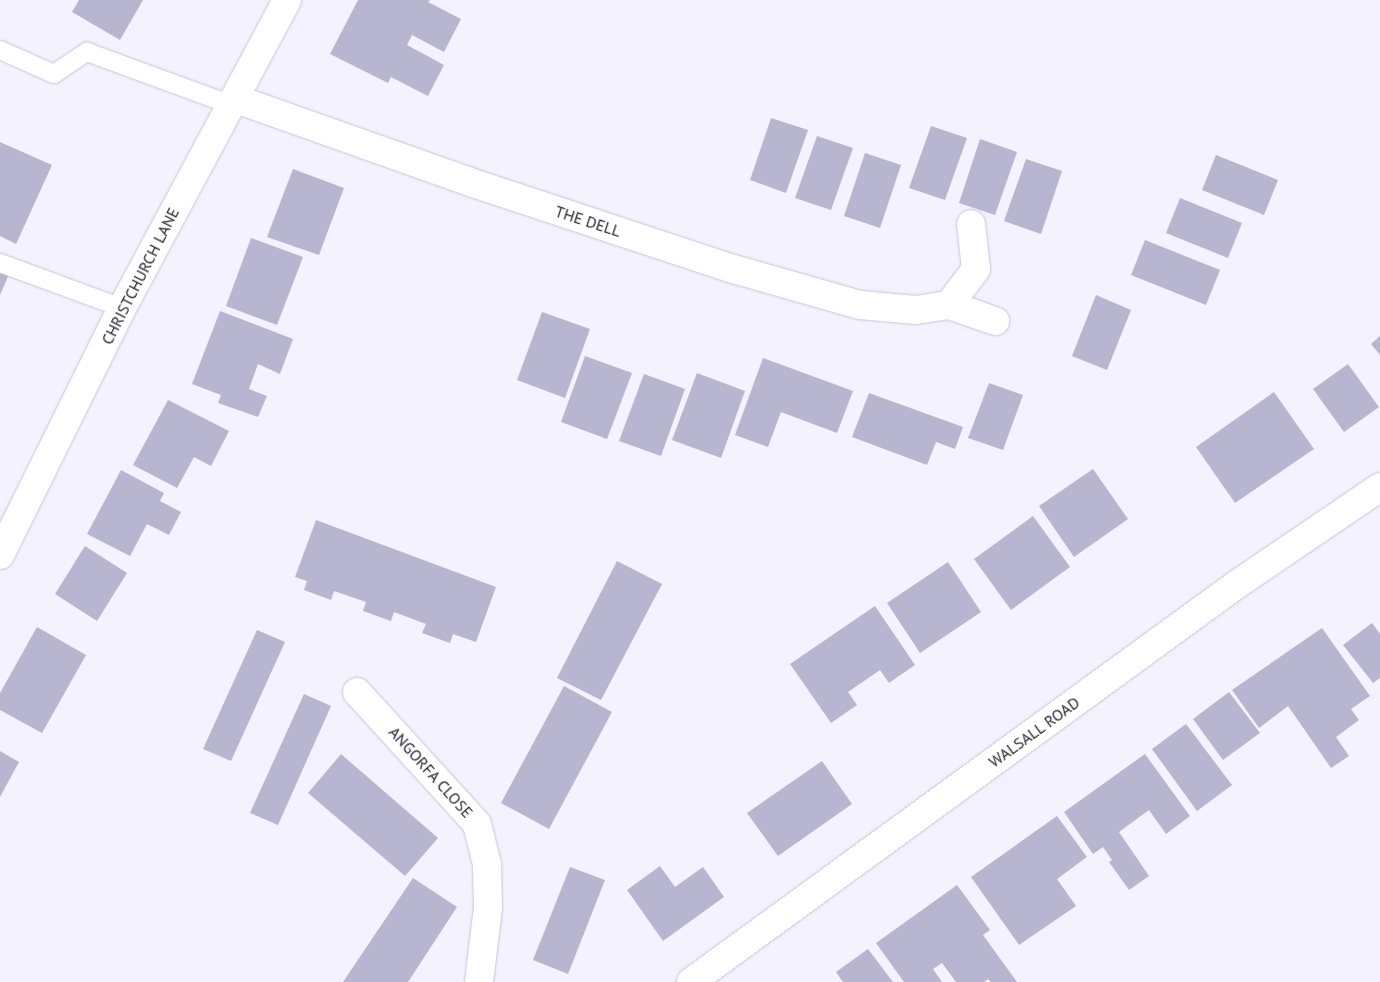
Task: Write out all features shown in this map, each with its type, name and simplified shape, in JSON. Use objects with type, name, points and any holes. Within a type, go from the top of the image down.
[{"type":"street","name":"CHRISTCHURCH LANE","points":[[0,555],[122,308],[287,0]]},
{"type":"street","name":"THE DELL","points":[[234,102],[730,268],[860,305],[916,310],[948,305],[995,321]]},
{"type":"street","points":[[948,305],[976,269],[971,224]]},
{"type":"street","name":"WALSALL ROAD","points":[[691,982],[1236,585],[1380,487]]},
{"type":"street","name":"ANGORFA CLOSE","points":[[357,692],[477,824],[487,864],[488,899],[479,982]]},
{"type":"lane","points":[[0,50],[54,74],[87,52],[234,102]]},
{"type":"lane","points":[[0,264],[122,308]]},
{"type":"building","points":[[79,0],[143,0],[120,40],[72,12]]},
{"type":"building","points":[[358,0],[430,0],[428,2],[461,19],[444,52],[412,35],[407,45],[444,65],[428,96],[391,77],[388,83],[330,54]]},
{"type":"building","points":[[771,118],[808,130],[786,193],[750,180]]},
{"type":"building","points":[[931,126],[967,138],[945,200],[909,188]]},
{"type":"building","points":[[817,136],[853,148],[831,210],[795,198]]},
{"type":"building","points":[[980,139],[1017,152],[995,215],[959,203]]},
{"type":"building","points":[[0,142],[52,165],[16,244],[0,236]]},
{"type":"building","points":[[865,153],[901,165],[880,228],[844,216]]},
{"type":"building","points":[[1216,155],[1278,180],[1264,215],[1202,190]]},
{"type":"building","points":[[1026,159],[1062,171],[1041,234],[1004,221]]},
{"type":"building","points":[[293,169],[344,188],[319,255],[267,237]]},
{"type":"building","points":[[1180,198],[1242,223],[1228,258],[1166,233]]},
{"type":"building","points":[[251,238],[303,257],[277,325],[226,306]]},
{"type":"building","points":[[1145,240],[1220,270],[1206,305],[1131,275]]},
{"type":"building","points":[[0,268],[10,272],[0,295]]},
{"type":"building","points":[[1096,295],[1131,310],[1107,370],[1072,356]]},
{"type":"building","points":[[220,311],[293,339],[280,374],[258,364],[249,389],[267,396],[258,417],[218,403],[221,395],[192,384]]},
{"type":"building","points":[[542,312],[590,329],[565,398],[517,380]]},
{"type":"building","points":[[1380,336],[1380,355],[1371,344]]},
{"type":"building","points":[[585,356],[632,373],[607,439],[561,422]]},
{"type":"building","points":[[763,358],[853,391],[837,433],[781,412],[768,447],[735,435]]},
{"type":"building","points":[[1348,364],[1379,407],[1344,432],[1313,389]]},
{"type":"building","points":[[697,373],[745,391],[721,458],[672,440]]},
{"type":"building","points":[[644,374],[685,389],[661,456],[619,441]]},
{"type":"building","points":[[989,383],[1023,395],[1003,450],[968,438]]},
{"type":"building","points":[[1274,392],[1314,449],[1235,503],[1196,447]]},
{"type":"building","points":[[869,393],[963,427],[955,449],[936,442],[927,465],[852,437]]},
{"type":"building","points":[[168,400],[229,431],[211,466],[194,457],[177,488],[133,465]]},
{"type":"building","points":[[1093,469],[1128,519],[1074,557],[1039,506]]},
{"type":"building","points":[[121,470],[164,493],[160,501],[181,512],[169,535],[147,524],[130,556],[87,534]]},
{"type":"building","points":[[1033,516],[1070,567],[1011,610],[974,559]]},
{"type":"building","points":[[316,520],[496,587],[476,642],[453,634],[450,643],[422,633],[426,624],[394,612],[391,621],[363,611],[366,602],[334,591],[331,600],[304,590],[307,581],[295,577]]},
{"type":"building","points":[[85,546],[127,573],[97,621],[55,594]]},
{"type":"building","points":[[617,561],[662,584],[601,700],[557,678]]},
{"type":"building","points":[[948,562],[981,612],[920,653],[887,603]]},
{"type":"building","points":[[875,606],[915,665],[889,683],[880,670],[848,692],[857,705],[831,723],[790,664]]},
{"type":"building","points":[[1372,623],[1380,634],[1380,678],[1373,683],[1343,645]]},
{"type":"building","points":[[37,627],[86,655],[42,733],[0,710],[0,693]]},
{"type":"building","points":[[1322,628],[1370,696],[1351,709],[1359,720],[1336,737],[1349,756],[1331,768],[1288,706],[1259,728],[1232,690]]},
{"type":"building","points":[[257,630],[285,642],[231,761],[203,749]]},
{"type":"building","points":[[564,686],[612,712],[549,829],[501,803]]},
{"type":"building","points":[[1229,692],[1260,733],[1223,760],[1193,719]]},
{"type":"building","points":[[304,694],[331,706],[278,825],[250,813]]},
{"type":"building","points":[[1186,724],[1232,785],[1197,811],[1152,749]]},
{"type":"building","points":[[0,751],[19,762],[0,797]]},
{"type":"building","points":[[341,754],[438,838],[405,876],[308,793]]},
{"type":"building","points":[[1145,754],[1190,816],[1166,834],[1149,810],[1119,832],[1149,876],[1129,890],[1109,862],[1112,860],[1103,847],[1093,854],[1064,812]]},
{"type":"building","points":[[822,761],[852,804],[778,856],[747,813]]},
{"type":"building","points":[[1057,816],[1087,857],[1057,879],[1076,906],[1019,945],[971,877]]},
{"type":"building","points":[[660,866],[675,887],[703,867],[724,897],[663,941],[627,890]]},
{"type":"building","points":[[570,867],[605,880],[568,974],[533,960]]},
{"type":"building","points":[[413,878],[457,907],[408,982],[343,982]]},
{"type":"building","points":[[957,885],[990,930],[983,935],[1017,982],[991,982],[988,979],[984,982],[956,982],[942,963],[933,969],[942,982],[904,982],[876,943]]},
{"type":"building","points":[[868,949],[893,982],[843,982],[836,972]]}]
